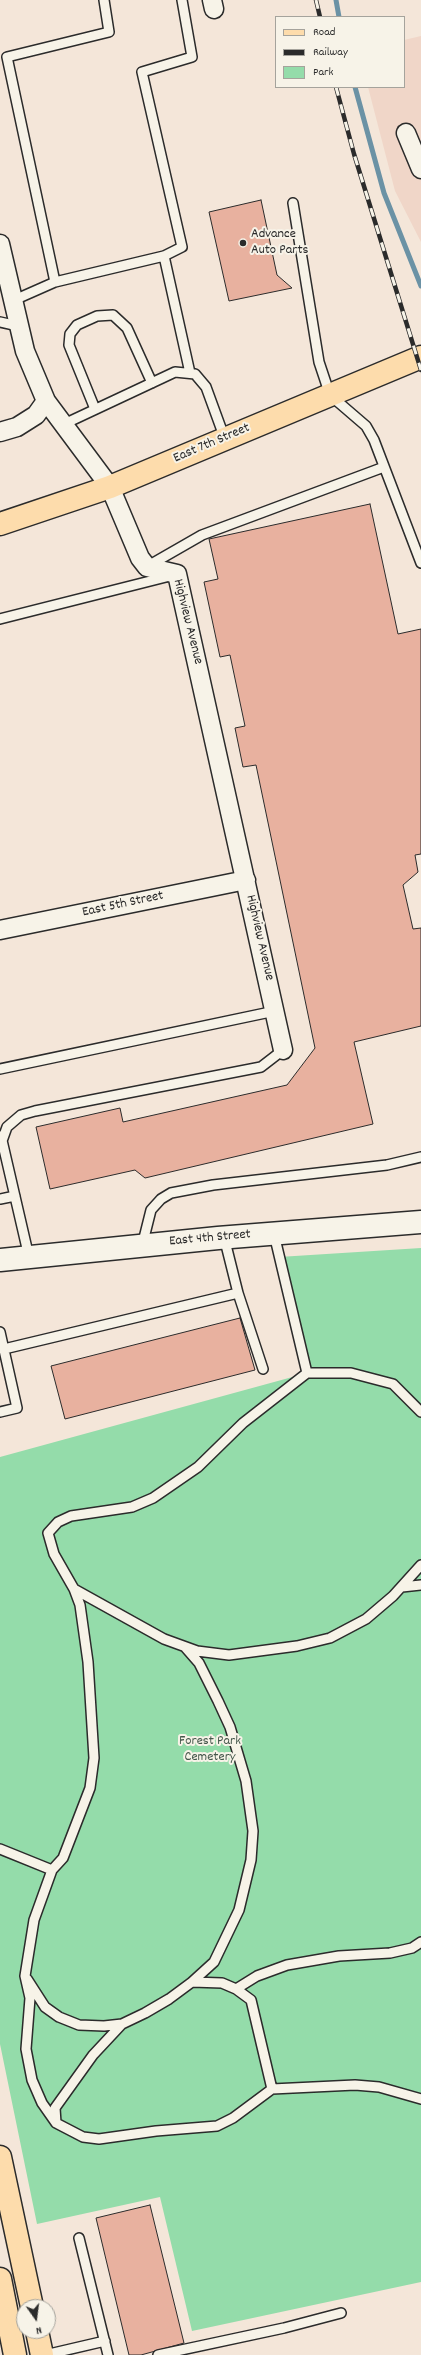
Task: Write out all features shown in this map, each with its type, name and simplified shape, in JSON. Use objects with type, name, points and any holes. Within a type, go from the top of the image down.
[{"type":"main road","name":"East 7th Street","points":[[0,524],[110,487],[421,357]]},
{"type":"main road","points":[[0,2157],[30,2299]]},
{"type":"main road","points":[[0,2279],[15,2355]]},
{"type":"main road","points":[[39,2339],[42,2355]]},
{"type":"street","points":[[406,133],[421,169]]},
{"type":"street","points":[[0,244],[18,326],[32,372],[46,401],[62,425],[110,487],[140,558],[147,567]]},
{"type":"street","points":[[0,432],[17,427],[36,415],[46,401]]},
{"type":"street","name":"Highview Avenue","points":[[147,567],[177,574],[284,1050]]},
{"type":"street","name":"East 5th Street","points":[[0,930],[246,880]]},
{"type":"street","name":"East 4th Street","points":[[0,1260],[224,1237],[421,1222]]},
{"type":"street","points":[[0,2345],[10,2355]]},
{"type":"lane","points":[[55,282],[3,57],[109,32],[104,0]]},
{"type":"lane","points":[[12,301],[55,282],[164,256],[182,247],[142,72],[192,57],[182,0]]},
{"type":"lane","points":[[293,203],[319,362],[330,395],[366,426],[384,467],[421,563]]},
{"type":"lane","points":[[164,256],[190,373]]},
{"type":"lane","points":[[95,409],[69,345],[70,334],[77,325],[97,316],[113,315],[127,328],[152,383]]},
{"type":"lane","points":[[0,322],[18,326]]},
{"type":"lane","points":[[62,425],[175,372],[190,373],[195,374],[206,386],[225,439]]},
{"type":"lane","points":[[147,567],[202,535],[384,467]]},
{"type":"lane","points":[[0,619],[177,574]]},
{"type":"lane","points":[[0,1069],[275,1011]]},
{"type":"lane","points":[[29,1257],[1,1137],[7,1127],[21,1115],[261,1067],[284,1050]]},
{"type":"lane","points":[[142,1246],[151,1210],[161,1199],[171,1193],[213,1185],[387,1165],[421,1157]]},
{"type":"lane","points":[[0,1199],[15,1196]]},
{"type":"lane","points":[[274,1234],[307,1373]]},
{"type":"lane","points":[[224,1237],[238,1293],[263,1369]]},
{"type":"lane","points":[[4,1349],[238,1293]]},
{"type":"lane","points":[[0,1332],[17,1408],[0,1412]]},
{"type":"lane","points":[[421,1412],[393,1384],[351,1373],[307,1373],[243,1424],[198,1467],[153,1498],[132,1507],[71,1516],[58,1522],[48,1533],[54,1554],[74,1589],[80,1605],[88,1662],[94,1758],[87,1795],[63,1858],[52,1870],[34,1920],[25,1976],[30,1998],[26,2049],[32,2080],[42,2103],[56,2123],[83,2137],[99,2139],[156,2131],[216,2126],[233,2118],[272,2089],[355,2085],[378,2088],[421,2099]]},
{"type":"lane","points":[[74,1589],[164,1639],[196,1651],[229,1654],[297,1646],[330,1638],[366,1619],[402,1587],[421,1565]]},
{"type":"lane","points":[[402,1587],[421,1585]]},
{"type":"lane","points":[[25,1976],[45,2007],[59,2017],[79,2025],[104,2026],[122,2024],[145,2013],[192,1982],[214,1962],[239,1910],[251,1860],[253,1831],[246,1781],[230,1728],[199,1663],[185,1647]]},
{"type":"lane","points":[[0,1849],[52,1870]]},
{"type":"lane","points":[[236,1989],[257,1976],[287,1965],[339,1956],[390,1953],[416,1947],[421,1942]]},
{"type":"lane","points":[[192,1982],[222,1984],[236,1989],[251,2000],[272,2089]]},
{"type":"lane","points":[[56,2123],[55,2108],[93,2055],[122,2024]]},
{"type":"lane","points":[[79,2238],[108,2355]]},
{"type":"lane","points":[[158,2355],[284,2328],[340,2313]]},
{"type":"lane","points":[[45,2355],[105,2341]]},
{"type":"shaded area","points":[[421,36],[421,242],[395,191],[368,88],[405,88],[405,40]]},
{"type":"green space","name":"Forest Park Cemetery","points":[[421,1248],[421,2282],[192,2331],[160,2197],[37,2224],[0,2044],[0,1457],[307,1373],[279,1257]]},
{"type":"building","name":"Advance Auto Parts","points":[[261,200],[277,275],[292,288],[229,301],[209,212]]},
{"type":"building","points":[[370,504],[398,634],[421,629],[421,854],[415,855],[418,872],[403,885],[413,929],[421,928],[421,1026],[354,1042],[373,1124],[145,1178],[135,1170],[50,1189],[36,1127],[120,1108],[123,1122],[287,1085],[315,1048],[256,765],[243,767],[235,728],[245,726],[230,655],[220,657],[204,582],[218,579],[209,539]]},
{"type":"building","points":[[240,1318],[255,1370],[65,1419],[51,1366]]},
{"type":"building","points":[[150,2205],[184,2343],[141,2355],[129,2355],[96,2218]]},
{"type":"waterway","points":[[336,0],[339,16]]},
{"type":"waterway","points":[[355,88],[384,193],[421,286]]},
{"type":"railway","points":[[316,0],[320,16]]},
{"type":"railway","points":[[336,88],[354,154],[421,370]]},
{"type":"place","name":"Advance Auto Parts","points":[[243,243]]}]
